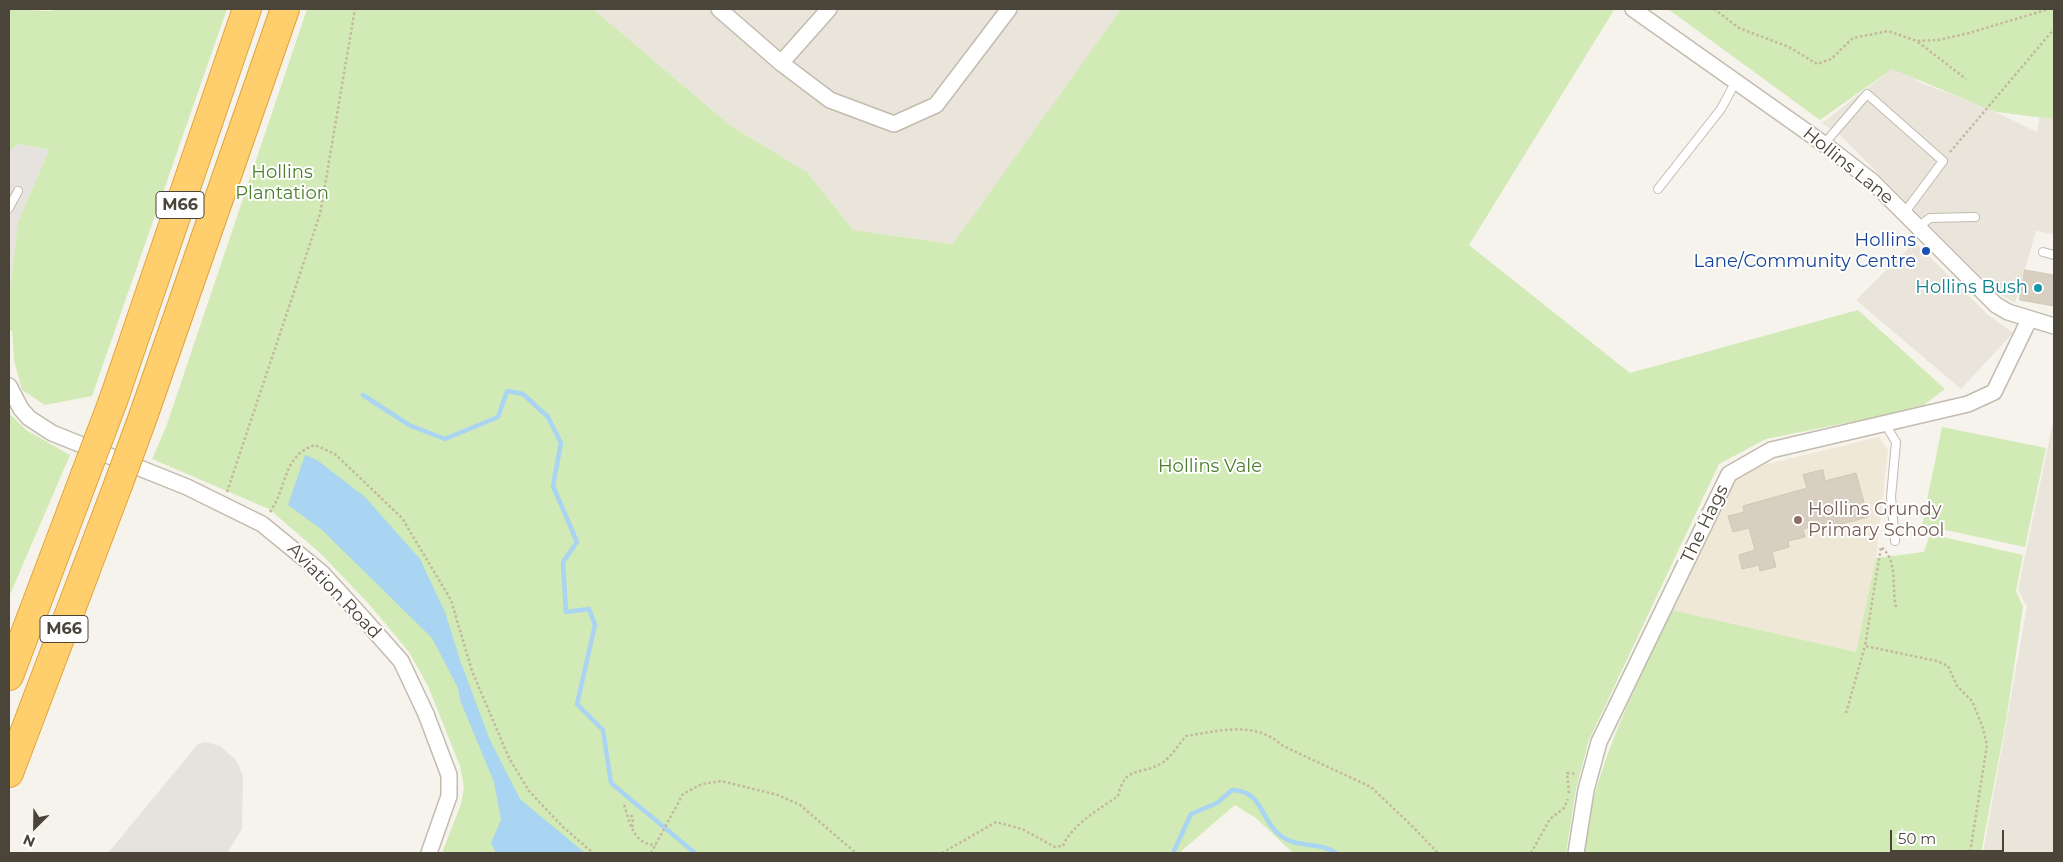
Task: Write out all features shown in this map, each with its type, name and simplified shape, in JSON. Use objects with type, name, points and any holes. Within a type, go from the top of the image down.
[{"type":"highway","name":"M66","points":[[9,676],[113,401],[247,9]]},
{"type":"highway","name":"M66","points":[[9,773],[144,414],[285,9]]},
{"type":"street","points":[[719,9],[781,63],[830,100],[894,124],[936,105],[1009,9]]},
{"type":"street","points":[[781,63],[829,9]]},
{"type":"street","name":"Hollins Lane","points":[[1633,9],[1824,144],[1873,182],[1905,212],[1996,306],[2029,320],[2054,326]]},
{"type":"street","name":"The Hags","points":[[1576,853],[1590,777],[1599,742],[1729,474],[1771,450],[1968,404],[1994,392],[2029,320]]},
{"type":"street","name":"Aviation Road","points":[[9,386],[21,409],[30,418],[52,433],[224,503],[262,524],[322,574],[401,661],[426,714],[449,774],[449,796],[429,853]]},
{"type":"lane","points":[[1658,189],[1721,109],[1736,81]]},
{"type":"lane","points":[[1824,144],[1867,94],[1943,161],[1905,212]]},
{"type":"lane","points":[[9,208],[18,190]]},
{"type":"lane","points":[[1918,227],[1930,218],[1975,217]]},
{"type":"lane","points":[[2043,252],[2054,255]]},
{"type":"lane","points":[[1885,424],[1896,442],[1890,497],[1895,541]]},
{"type":"path","points":[[224,503],[320,214],[356,9]]},
{"type":"path","points":[[1714,9],[1739,28],[1789,47],[1817,64],[1831,59],[1853,38],[1888,31],[1917,41],[1966,79]]},
{"type":"path","points":[[1917,41],[1938,40],[1969,33],[2049,9]]},
{"type":"path","points":[[1943,161],[2054,29]]},
{"type":"path","points":[[262,524],[276,504],[293,459],[301,450],[315,444],[335,454],[402,518],[451,600],[472,671],[509,758],[528,791],[563,827],[593,853]]},
{"type":"path","points":[[1846,713],[1865,646],[1881,547],[1887,552],[1894,569],[1893,595],[1896,607]]},
{"type":"path","points":[[1865,646],[1937,661],[1948,666],[1957,686],[1972,701],[1982,725],[1987,745],[1970,853]]},
{"type":"path","points":[[942,853],[996,822],[1022,829],[1055,847],[1063,846],[1066,838],[1090,816],[1118,796],[1122,781],[1129,773],[1149,769],[1164,762],[1186,736],[1252,729],[1274,739],[1283,746],[1371,787],[1412,825],[1438,853]]},
{"type":"path","points":[[1531,853],[1550,819],[1564,808],[1569,797],[1567,773],[1590,777]]},
{"type":"path","points":[[651,853],[669,823],[683,794],[702,784],[721,781],[778,795],[800,805],[856,853]]},
{"type":"path","points":[[624,805],[633,834],[647,845],[656,845]]},
{"type":"path","points":[[631,815],[633,819],[632,827]]},
{"type":"shaded area","points":[[593,9],[1121,9],[954,244],[853,230],[807,172],[731,126]]},
{"type":"shaded area","points":[[1893,68],[1926,85],[1979,104],[2037,132],[2040,114],[2054,116],[2054,234],[2036,231],[2015,303],[1996,292],[1840,135],[1822,123]]},
{"type":"shaded area","points":[[19,144],[49,150],[18,222],[9,299],[9,151]]},
{"type":"shaded area","points":[[1915,242],[1987,314],[2013,333],[1961,389],[1856,300]]},
{"type":"shaded area","points":[[2054,417],[2054,853],[1983,853],[2027,607],[2018,590]]},
{"type":"shaded area","name":"Hollins Grundy Primary School","points":[[1879,437],[1888,450],[1876,558],[1856,652],[1672,610],[1734,481],[1763,465]]},
{"type":"shaded area","points":[[205,742],[220,746],[236,760],[243,775],[242,829],[227,853],[108,853],[198,744]]},
{"type":"green space","points":[[9,9],[49,11],[58,9],[227,9],[92,396],[45,405],[22,390],[14,360],[12,330],[9,331],[9,299],[18,222],[49,150],[19,144],[9,151]]},
{"type":"green space","name":"Hollins Vale","points":[[307,9],[593,9],[731,126],[807,172],[853,230],[953,244],[1121,9],[1612,9],[1614,10],[1469,245],[1630,373],[1858,310],[1945,389],[1920,408],[1766,439],[1719,464],[1589,740],[1576,789],[1566,853],[1293,853],[1256,818],[1235,805],[1179,853],[442,853],[461,804],[464,787],[460,766],[428,686],[409,652],[368,603],[320,553],[269,509],[152,459],[166,427]]},
{"type":"green space","points":[[1668,9],[2054,9],[2054,119],[1996,112],[1892,69],[1820,120]]},
{"type":"green space","points":[[9,413],[26,430],[70,455],[9,597]]},
{"type":"green space","points":[[1942,427],[2046,448],[2025,547],[1922,525]]},
{"type":"green space","points":[[1930,534],[2023,555],[2016,591],[2023,607],[2006,721],[1981,853],[1583,853],[1588,821],[1606,758],[1630,698],[1672,610],[1856,652],[1876,558],[1924,552]]},
{"type":"water","points":[[305,455],[317,460],[365,497],[420,559],[445,612],[461,663],[490,740],[520,799],[585,853],[496,853],[491,843],[501,820],[494,782],[460,700],[458,688],[432,638],[321,529],[288,505]]},
{"type":"building","name":"Hollins Bush","points":[[2025,270],[2054,275],[2054,306],[2020,300]]},
{"type":"building","points":[[1823,470],[1825,481],[1856,473],[1868,517],[1834,526],[1832,521],[1803,529],[1805,537],[1788,541],[1789,547],[1772,552],[1776,567],[1760,571],[1759,565],[1742,569],[1739,555],[1755,550],[1749,528],[1733,532],[1728,516],[1744,512],[1743,506],[1807,488],[1803,475]]},
{"type":"waterway","points":[[363,395],[409,425],[445,439],[498,417],[507,391],[523,394],[548,417],[561,443],[553,486],[577,542],[563,562],[566,612],[589,609],[595,625],[577,704],[603,730],[611,783],[695,853]]},
{"type":"waterway","points":[[1173,853],[1191,814],[1217,803],[1232,790],[1242,792],[1256,801],[1274,830],[1287,840],[1323,847],[1336,853]]},
{"type":"place","name":"Hollins Lane/Community Centre","points":[[1926,251]]},
{"type":"place","name":"Hollins Bush","points":[[2038,288]]},
{"type":"place","name":"Hollins Grundy Primary School","points":[[1798,520]]},
{"type":"park label","name":"Hollins Plantation","points":[[282,183]]}]
